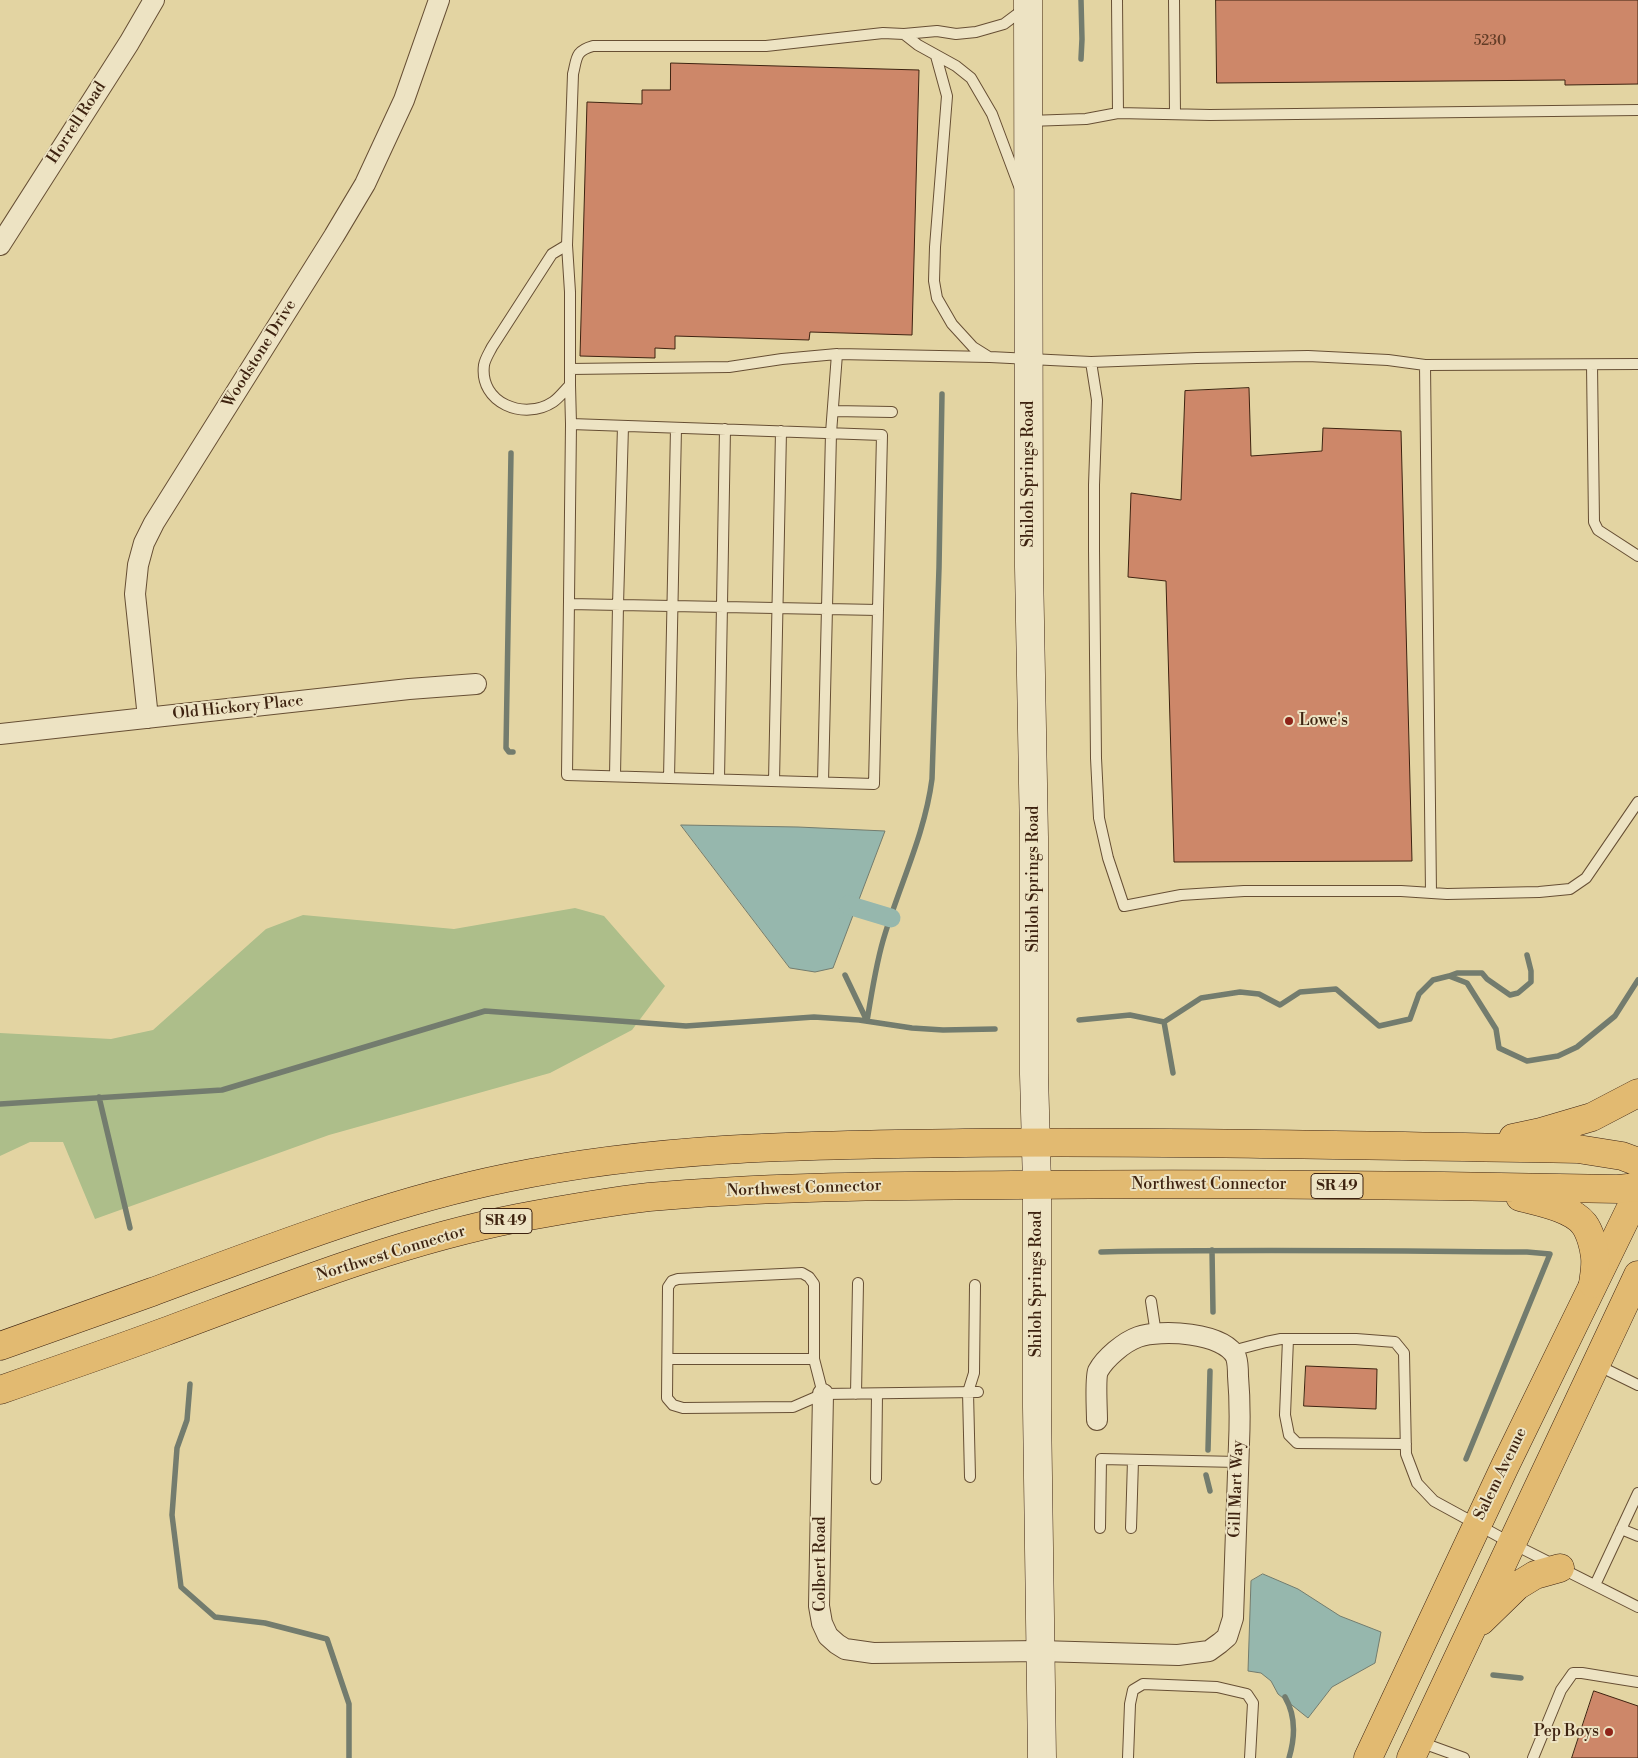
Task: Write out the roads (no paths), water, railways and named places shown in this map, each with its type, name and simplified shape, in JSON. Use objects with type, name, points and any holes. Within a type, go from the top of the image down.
[{"type":"main road","name":"SR 49","points":[[0,1346],[263,1250],[382,1209],[504,1178],[567,1166],[641,1156],[765,1146],[1156,1142],[1466,1147],[1541,1132],[1592,1116],[1638,1093]]},
{"type":"main road","points":[[1466,1147],[1578,1149],[1622,1156],[1638,1162]]},
{"type":"main road","name":"Northwest Connector","points":[[0,1390],[165,1332],[275,1290],[394,1250],[512,1219],[646,1198],[759,1189],[1037,1185],[1618,1189],[1638,1187]]},
{"type":"main road","points":[[1480,1187],[1549,1204],[1570,1213],[1584,1224],[1591,1239],[1595,1258],[1593,1284]]},
{"type":"main road","name":"Salem Avenue","points":[[1368,1758],[1477,1525],[1638,1193]]},
{"type":"main road","points":[[1415,1750],[1638,1275]]},
{"type":"main road","points":[[1469,1632],[1517,1586],[1535,1575],[1560,1568]]},
{"type":"street","name":"Woodstone Drive","points":[[148,718],[135,594],[138,564],[144,543],[154,523],[365,184],[404,100],[439,0]]},
{"type":"street","name":"Horrell Road","points":[[0,245],[129,43],[146,3]]},
{"type":"street","name":"Shiloh Springs Road","points":[[1028,3],[1029,567],[1034,836],[1034,1074],[1037,1185],[1037,1417],[1042,1758]]},
{"type":"street","name":"Old Hickory Place","points":[[0,734],[409,689],[476,684]]},
{"type":"street","points":[[1096,1420],[1097,1373],[1102,1365],[1125,1342],[1140,1336],[1185,1334],[1210,1338],[1225,1345],[1232,1351]]},
{"type":"street","name":"Gill Mart Way","points":[[1040,1651],[1178,1655],[1209,1651],[1227,1637],[1233,1618],[1240,1404],[1237,1360],[1232,1351]]},
{"type":"street","name":"Colbert Road","points":[[823,1394],[819,1606],[822,1623],[828,1636],[845,1649],[873,1653],[1040,1651]]},
{"type":"lane","points":[[1117,0],[1118,113]]},
{"type":"lane","points":[[1174,0],[1175,113]]},
{"type":"lane","points":[[571,424],[882,435],[874,784],[567,775],[571,424],[570,292],[567,245],[573,74],[577,55],[582,49],[593,46],[766,46],[884,33],[904,34],[937,31],[956,34],[976,32],[1004,24],[1028,3]]},
{"type":"lane","points":[[904,34],[918,45],[956,66],[971,78],[992,114],[1028,212]]},
{"type":"lane","points":[[936,56],[947,96],[934,281],[938,298],[952,324],[973,347],[990,357]]},
{"type":"lane","points":[[1028,121],[1086,119],[1118,113],[1210,115],[1638,110]]},
{"type":"lane","points":[[567,245],[552,254],[492,347],[484,363],[484,376],[487,387],[495,399],[506,406],[518,410],[527,410],[547,405],[553,402],[570,385]]},
{"type":"lane","points":[[570,369],[728,367],[782,359],[837,354],[990,357],[1091,362],[1308,356],[1388,360],[1424,365],[1638,364]]},
{"type":"lane","points":[[823,782],[831,433],[837,354]]},
{"type":"lane","points":[[1091,362],[1097,400],[1094,522],[1098,808],[1108,858],[1124,906],[1181,895],[1244,891],[1401,890],[1431,893],[1539,892],[1570,889],[1586,878],[1638,802]]},
{"type":"lane","points":[[1424,365],[1431,893]]},
{"type":"lane","points":[[1592,365],[1594,522],[1598,530],[1638,556]]},
{"type":"lane","points":[[832,411],[892,412]]},
{"type":"lane","points":[[615,776],[623,426]]},
{"type":"lane","points":[[669,778],[676,428]]},
{"type":"lane","points":[[719,779],[725,429]]},
{"type":"lane","points":[[774,781],[781,431]]},
{"type":"lane","points":[[569,604],[878,610]]},
{"type":"lane","points":[[823,1394],[814,1359],[814,1284],[809,1277],[802,1273],[678,1279],[672,1281],[668,1287],[667,1398],[673,1405],[683,1408],[794,1407],[823,1394],[973,1392]]},
{"type":"lane","points":[[856,1394],[858,1283]]},
{"type":"lane","points":[[970,1477],[975,1285]]},
{"type":"lane","points":[[1151,1301],[1156,1334]]},
{"type":"lane","points":[[1288,1340],[1285,1415],[1289,1435],[1297,1444],[1406,1444]]},
{"type":"lane","points":[[1232,1351],[1266,1342],[1288,1340],[1395,1342],[1404,1353],[1406,1454],[1416,1483],[1434,1501],[1511,1543],[1638,1607]]},
{"type":"lane","points":[[668,1359],[814,1359]]},
{"type":"lane","points":[[1596,1365],[1638,1385]]},
{"type":"lane","points":[[876,1479],[877,1394]]},
{"type":"lane","points":[[1100,1528],[1101,1459],[1238,1462]]},
{"type":"lane","points":[[1131,1528],[1133,1460]]},
{"type":"lane","points":[[1595,1585],[1638,1492]]},
{"type":"lane","points":[[1621,1529],[1638,1536]]},
{"type":"lane","points":[[1533,1758],[1562,1690],[1573,1673],[1638,1682]]},
{"type":"lane","points":[[1128,1758],[1130,1704],[1133,1690],[1142,1684],[1217,1687],[1247,1694],[1253,1703],[1250,1758]]},
{"type":"lane","points":[[1415,1750],[1464,1758]]},
{"type":"water","points":[[681,825],[885,831],[833,968],[815,972],[790,968]]},
{"type":"water","points":[[1263,1574],[1298,1589],[1340,1616],[1381,1632],[1375,1663],[1332,1687],[1308,1718],[1278,1694],[1271,1681],[1261,1673],[1248,1671],[1251,1581]]},
{"type":"waterway","points":[[1081,0],[1081,59]]},
{"type":"waterway","points":[[867,1021],[874,977],[882,945],[924,819],[932,779],[939,568],[942,394]]},
{"type":"waterway","points":[[511,453],[506,748],[509,752],[513,752]]},
{"type":"waterway","points":[[848,905],[891,918]]},
{"type":"waterway","points":[[1449,976],[1457,973],[1482,973],[1487,979],[1510,995],[1518,993],[1531,982],[1531,971],[1527,955]]},
{"type":"waterway","points":[[845,975],[867,1021]]},
{"type":"waterway","points":[[1079,1020],[1130,1015],[1164,1022],[1201,998],[1240,992],[1259,994],[1280,1005],[1300,992],[1336,989],[1379,1026],[1410,1019],[1419,994],[1433,980],[1449,976],[1467,983],[1496,1029],[1499,1048],[1527,1061],[1558,1056],[1577,1047],[1615,1016],[1638,980]]},
{"type":"waterway","points":[[0,1104],[222,1090],[485,1011],[686,1026],[814,1017],[859,1020],[912,1028],[943,1030],[995,1029]]},
{"type":"waterway","points":[[1164,1022],[1173,1073]]},
{"type":"waterway","points":[[99,1097],[130,1228]]},
{"type":"waterway","points":[[1212,1250],[1213,1312]]},
{"type":"waterway","points":[[1101,1252],[1314,1250],[1527,1252],[1550,1254],[1466,1459]]},
{"type":"waterway","points":[[1208,1450],[1210,1371]]},
{"type":"waterway","points":[[190,1384],[187,1420],[177,1448],[172,1515],[181,1587],[215,1617],[265,1623],[327,1639],[349,1704],[349,1758]]},
{"type":"waterway","points":[[1206,1475],[1210,1491]]},
{"type":"waterway","points":[[1493,1675],[1521,1678]]},
{"type":"waterway","points":[[1285,1697],[1293,1719],[1289,1758]]},
{"type":"place","name":"Lowe's","points":[[1289,721]]},
{"type":"place","name":"Pep Boys","points":[[1609,1732]]}]
